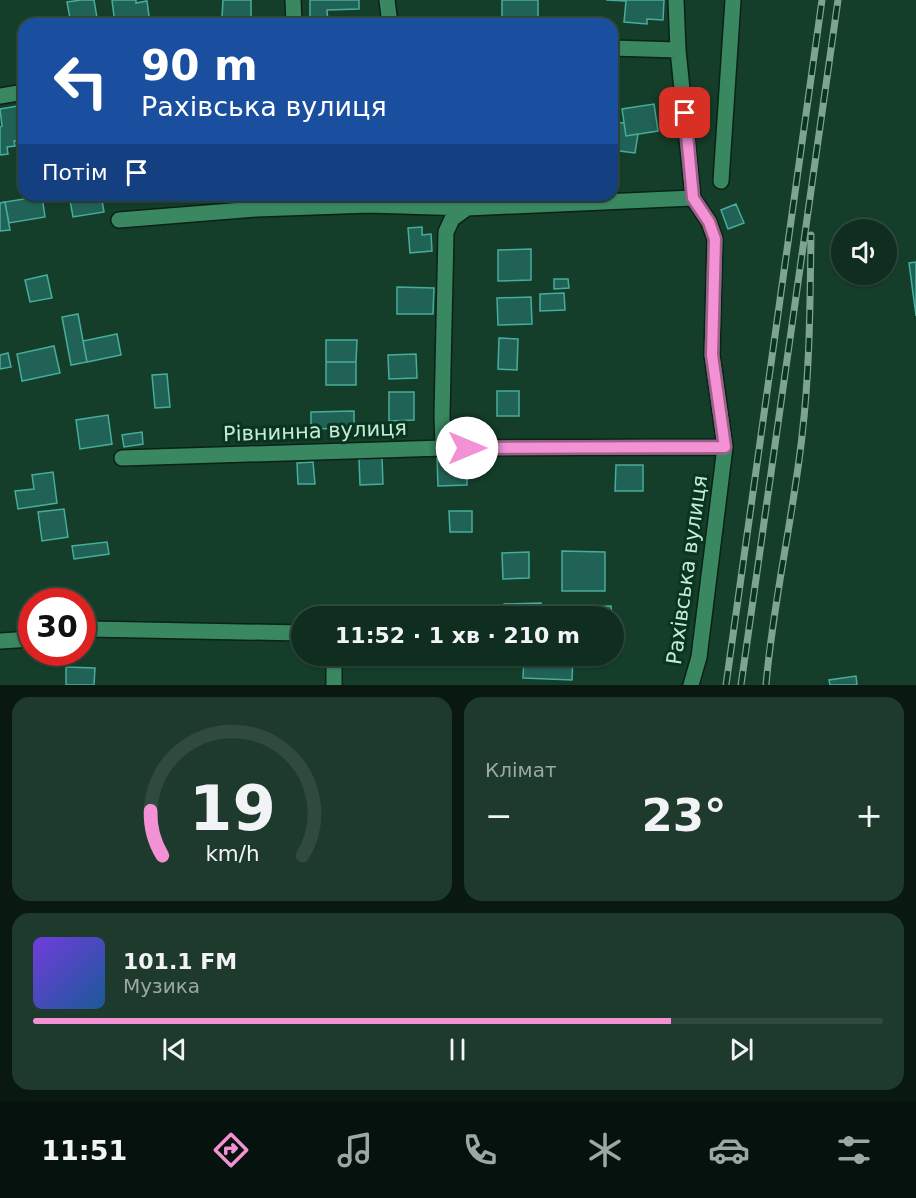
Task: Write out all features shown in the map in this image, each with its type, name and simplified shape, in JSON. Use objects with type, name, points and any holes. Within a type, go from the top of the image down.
[{"type":"street","points":[[293,0],[294,18]]},
{"type":"street","points":[[387,0],[389,18]]},
{"type":"street","name":"Рахівська вулиця","points":[[676,0],[678,50],[693,198],[709,222],[715,239],[712,355],[725,447],[699,657],[692,685]]},
{"type":"street","points":[[721,181],[733,0]]},
{"type":"street","points":[[618,48],[678,50]]},
{"type":"street","points":[[0,96],[18,93]]},
{"type":"street","points":[[119,220],[267,208],[369,205],[467,208],[693,198]]},
{"type":"street","points":[[443,448],[445,241],[452,219],[467,208]]},
{"type":"street","name":"Рівнинна вулиця","points":[[122,458],[443,448],[725,447]]},
{"type":"street","points":[[96,629],[291,633]]},
{"type":"street","points":[[0,641],[18,640]]},
{"type":"street","points":[[334,666],[334,685]]},
{"type":"building","points":[[94,0],[97,18],[70,18],[67,2]]},
{"type":"building","points":[[112,0],[136,0],[136,3],[147,1],[149,18],[114,18]]},
{"type":"building","points":[[223,0],[251,0],[251,18],[222,17]]},
{"type":"building","points":[[310,0],[359,0],[359,9],[327,10],[328,18],[310,18]]},
{"type":"building","points":[[502,0],[538,0],[538,18],[502,18]]},
{"type":"building","points":[[606,0],[664,0],[663,20],[647,19],[647,24],[624,22],[626,1]]},
{"type":"building","points":[[654,104],[658,131],[626,136],[622,109]]},
{"type":"building","points":[[18,106],[18,141],[14,141],[15,146],[7,147],[8,154],[0,155],[0,127],[2,126],[0,109]]},
{"type":"building","points":[[618,122],[624,123],[626,136],[638,134],[635,153],[618,151]]},
{"type":"building","points":[[43,201],[45,217],[9,223],[5,202]]},
{"type":"building","points":[[70,201],[102,201],[104,212],[73,217]]},
{"type":"building","points":[[5,202],[10,230],[0,231],[0,203]]},
{"type":"building","points":[[736,204],[744,223],[728,229],[721,210]]},
{"type":"building","points":[[422,227],[422,235],[431,234],[432,251],[410,253],[408,228]]},
{"type":"building","points":[[531,249],[531,280],[498,281],[498,250]]},
{"type":"building","points":[[916,262],[916,316],[909,263]]},
{"type":"building","points":[[47,275],[52,298],[30,302],[25,280]]},
{"type":"building","points":[[554,279],[568,279],[569,288],[554,289]]},
{"type":"building","points":[[397,287],[434,288],[433,314],[397,314]]},
{"type":"building","points":[[564,293],[565,310],[540,311],[540,294]]},
{"type":"building","points":[[531,297],[532,324],[498,325],[497,298]]},
{"type":"building","points":[[78,314],[87,362],[71,365],[62,317]]},
{"type":"building","points":[[117,334],[121,355],[87,362],[83,341]]},
{"type":"building","points":[[499,338],[518,339],[517,370],[498,369]]},
{"type":"building","points":[[326,340],[357,340],[356,362],[326,362]]},
{"type":"building","points":[[54,346],[60,373],[22,381],[17,354]]},
{"type":"building","points":[[8,353],[11,367],[0,369],[0,355]]},
{"type":"building","points":[[416,354],[417,378],[389,379],[388,355]]},
{"type":"building","points":[[326,362],[356,362],[356,385],[326,385]]},
{"type":"building","points":[[167,374],[170,407],[155,408],[152,375]]},
{"type":"building","points":[[497,391],[519,391],[519,416],[497,416]]},
{"type":"building","points":[[389,392],[414,392],[414,420],[389,421]]},
{"type":"building","points":[[354,411],[354,428],[311,429],[311,412]]},
{"type":"building","points":[[108,415],[112,444],[80,449],[76,420]]},
{"type":"building","points":[[142,432],[143,444],[124,447],[122,435]]},
{"type":"building","points":[[382,457],[383,484],[360,485],[359,459]]},
{"type":"building","points":[[467,457],[467,485],[438,486],[437,458]]},
{"type":"building","points":[[313,462],[315,484],[298,484],[297,463]]},
{"type":"building","points":[[616,465],[643,465],[643,491],[615,491]]},
{"type":"building","points":[[53,472],[57,503],[18,509],[15,491],[34,489],[32,475]]},
{"type":"building","points":[[64,509],[68,537],[42,541],[38,512]]},
{"type":"building","points":[[449,511],[472,511],[472,532],[450,532]]},
{"type":"building","points":[[107,542],[109,554],[74,559],[72,546]]},
{"type":"building","points":[[562,551],[605,552],[605,591],[562,591]]},
{"type":"building","points":[[529,552],[529,578],[503,579],[502,553]]},
{"type":"building","points":[[541,603],[541,606],[504,606],[504,604]]},
{"type":"building","points":[[524,666],[573,666],[572,680],[523,678]]},
{"type":"building","points":[[66,667],[95,668],[94,685],[66,685]]},
{"type":"building","points":[[856,676],[857,685],[830,685],[829,680]]},
{"type":"railway","points":[[726,685],[822,0]]},
{"type":"railway","points":[[741,685],[838,0]]},
{"type":"railway","points":[[766,685],[773,622],[794,498],[805,411],[811,235]]},
{"type":"route","points":[[467,448],[725,447],[712,355],[715,239],[709,222],[693,198],[685,113]]}]
